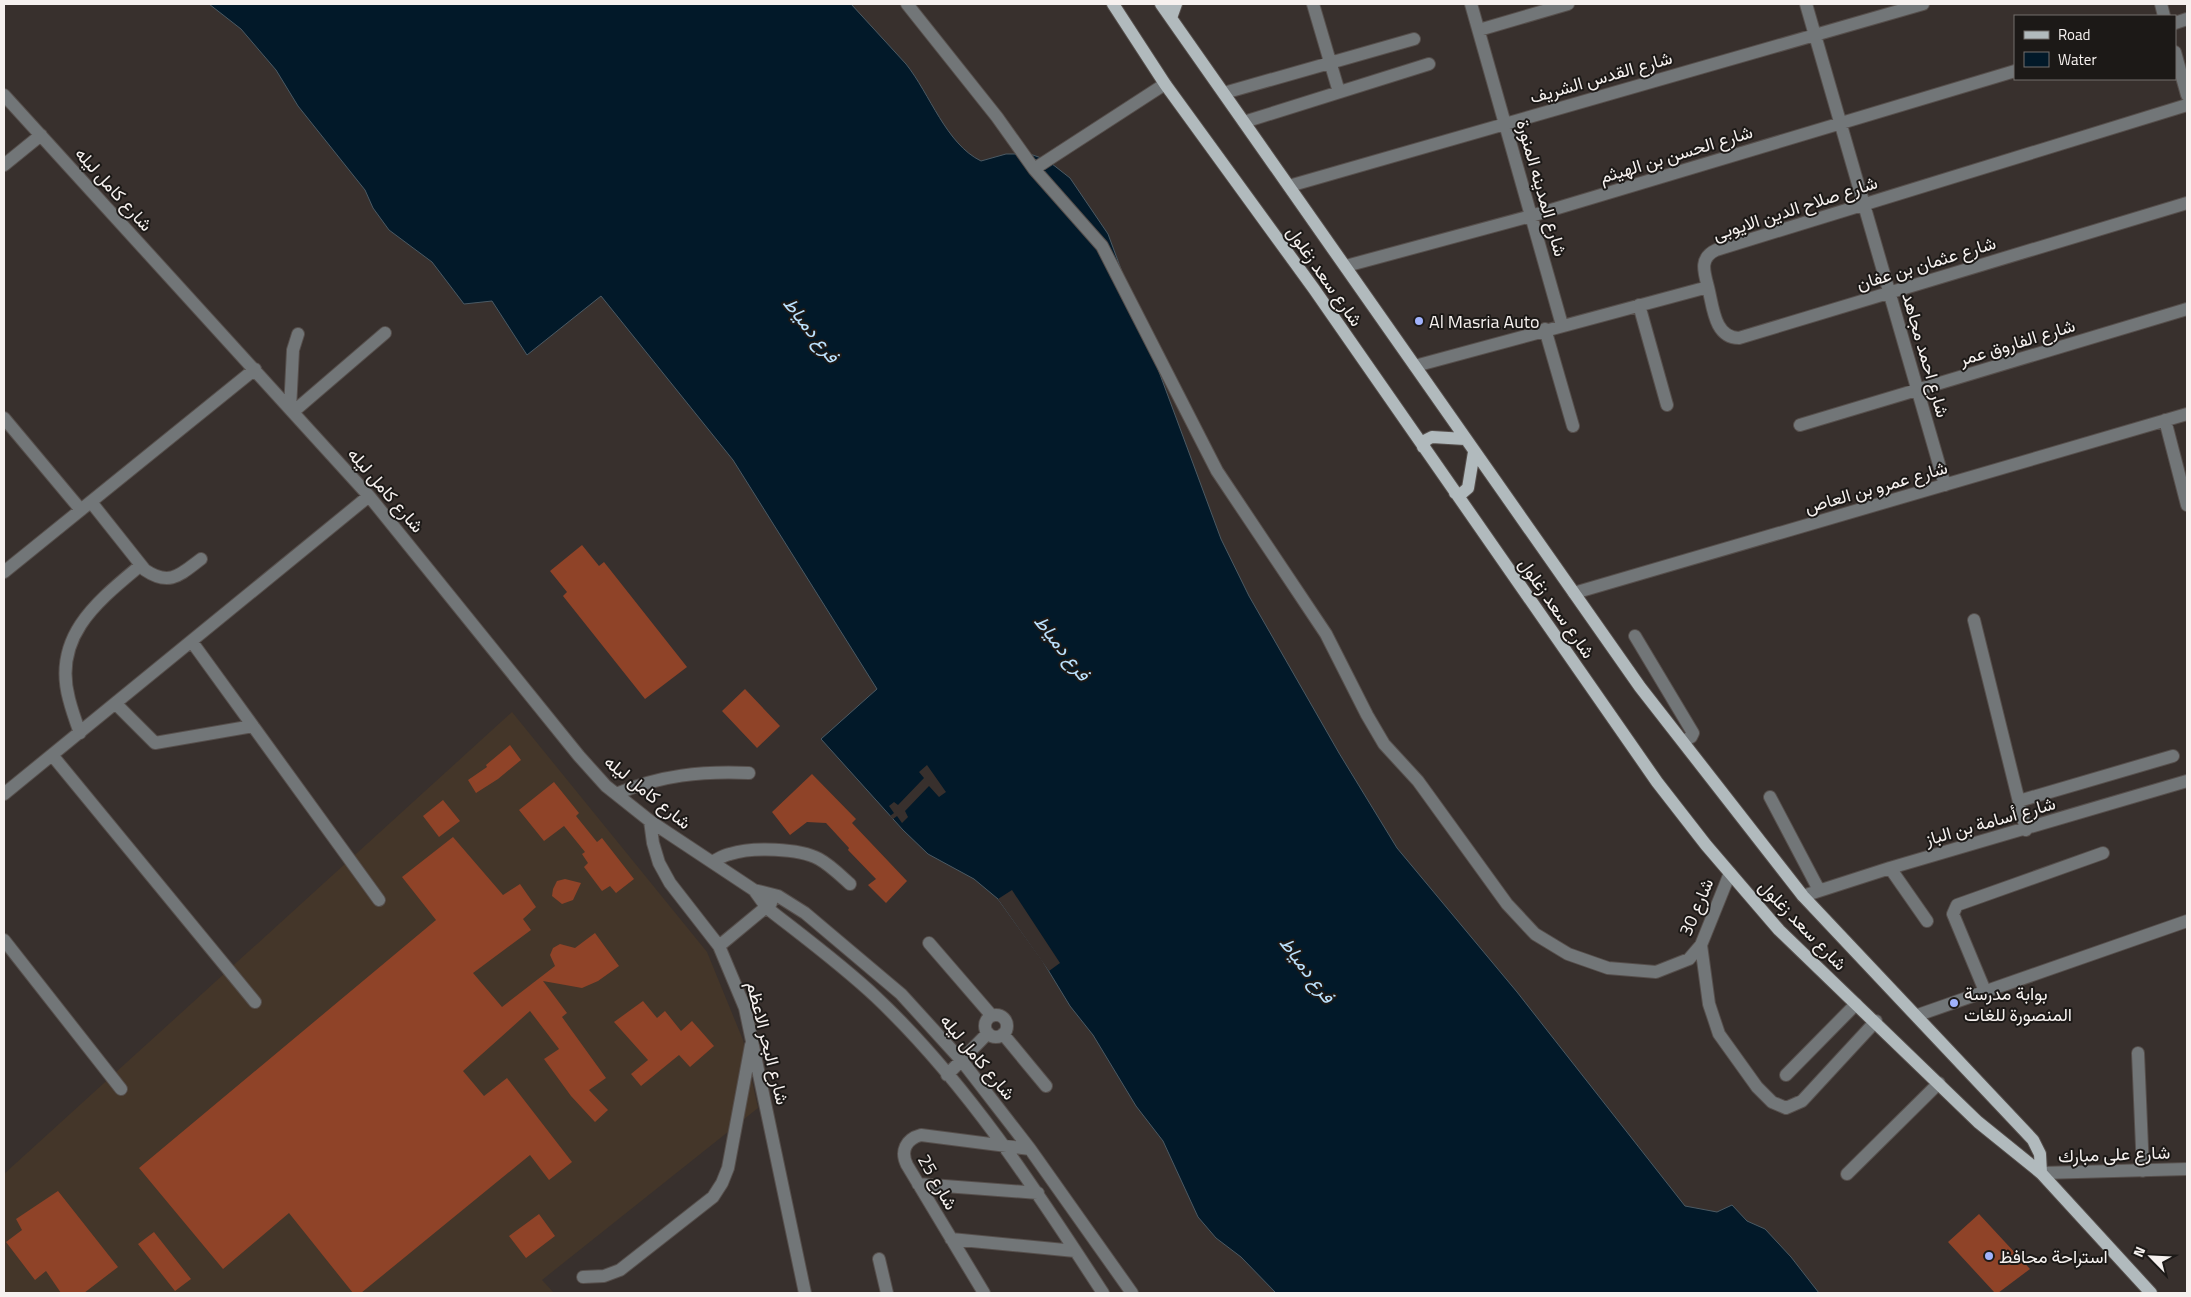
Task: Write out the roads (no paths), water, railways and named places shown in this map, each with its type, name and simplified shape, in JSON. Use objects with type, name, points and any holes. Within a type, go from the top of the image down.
[{"type":"main road","name":"شارع سعد زغلول","points":[[1113,4],[1165,84],[1314,290],[1657,782],[1730,873],[1779,930],[1876,1021],[1978,1122],[2041,1173],[2151,1293]]},
{"type":"main road","name":"شارع سعد زغلول","points":[[1161,4],[1640,687],[1803,896],[1918,1015],[2033,1140],[2040,1154],[2041,1173]]},
{"type":"main road","points":[[1171,18],[1176,4]]},
{"type":"main road","points":[[1423,447],[1426,440],[1432,437],[1465,439]]},
{"type":"main road","points":[[1455,492],[1461,494],[1468,488],[1474,452]]},
{"type":"street","name":"شارع 30","points":[[907,4],[997,117],[1034,169],[1102,246],[1217,471],[1326,634],[1384,744],[1418,781],[1507,904],[1535,934],[1568,954],[1608,968],[1656,972],[1689,959],[1701,945],[1730,873]]},
{"type":"street","points":[[1313,4],[1339,92]]},
{"type":"street","name":"شارع المدينه المنورة","points":[[1472,4],[1562,325]]},
{"type":"street","points":[[1479,30],[1568,4]]},
{"type":"street","name":"شارع احمد مجاهد","points":[[1806,4],[1945,485]]},
{"type":"street","name":"شارع القدس الشريف","points":[[1289,186],[1505,122],[1923,4]]},
{"type":"street","points":[[1224,93],[1414,39]]},
{"type":"street","points":[[2176,56],[2187,95]]},
{"type":"street","points":[[1244,122],[1429,64]]},
{"type":"street","name":"شارع الحسن بن الهيثم","points":[[1346,266],[1531,216],[2014,71]]},
{"type":"street","points":[[1034,169],[1165,84]]},
{"type":"street","name":"شارع كامل ليله","points":[[4,95],[369,496],[579,756],[616,794],[650,821],[754,890],[778,896],[805,913],[875,970],[901,994],[962,1061],[1030,1149],[1132,1293]]},
{"type":"street","name":"شارع صلاح الدين الايوبى","points":[[1708,287],[1704,262],[1712,252],[2187,105]]},
{"type":"street","points":[[4,165],[41,135]]},
{"type":"street","name":"شارع عثمان بن عفان","points":[[1708,287],[1719,328],[1722,333],[1733,338],[2187,202]]},
{"type":"street","points":[[1415,366],[1545,329],[1708,287]]},
{"type":"street","points":[[1639,305],[1667,405]]},
{"type":"street","name":"شارع الفاروق عمر","points":[[1800,425],[2187,309]]},
{"type":"street","points":[[1545,329],[1573,426]]},
{"type":"street","points":[[292,410],[384,333]]},
{"type":"street","points":[[292,410],[293,350],[298,334]]},
{"type":"street","points":[[4,572],[254,369]]},
{"type":"street","name":"شارع عمرو بن العاص","points":[[1574,593],[2187,414]]},
{"type":"street","points":[[4,418],[81,510]]},
{"type":"street","points":[[2165,420],[2187,504]]},
{"type":"street","points":[[4,794],[369,496]]},
{"type":"street","points":[[91,502],[141,565],[151,574],[167,579],[176,577],[201,559]]},
{"type":"street","points":[[80,732],[68,698],[66,675],[66,660],[73,636],[84,618],[98,601],[141,565]]},
{"type":"street","points":[[1974,620],[2026,830]]},
{"type":"street","points":[[1635,636],[1692,731],[1691,737],[1683,741]]},
{"type":"street","points":[[192,642],[379,900]]},
{"type":"street","points":[[116,704],[155,743],[254,726]]},
{"type":"street","points":[[52,756],[255,1002]]},
{"type":"street","points":[[2019,801],[2173,756]]},
{"type":"street","points":[[616,794],[643,782],[694,772],[749,773]]},
{"type":"street","name":"شارع أسامة بن الباز","points":[[1803,896],[1890,868],[2026,830],[2187,781]]},
{"type":"street","points":[[1770,797],[1819,890]]},
{"type":"street","name":"شارع البحر الاعظم","points":[[650,821],[653,843],[670,883],[720,946],[735,980],[753,1038],[805,1293]]},
{"type":"street","points":[[712,862],[730,854],[748,850],[771,850],[807,854],[822,860],[850,884]]},
{"type":"street","points":[[1985,991],[1954,914],[1956,905],[2103,853]]},
{"type":"street","points":[[1890,868],[1927,921]]},
{"type":"street","name":"شارع كامل ليله","points":[[754,890],[767,908],[875,996],[912,1034],[1003,1146],[1038,1193],[1103,1293]]},
{"type":"street","points":[[720,946],[767,908],[778,896]]},
{"type":"street","points":[[1918,1015],[2187,922]]},
{"type":"street","points":[[4,940],[121,1089]]},
{"type":"street","points":[[929,943],[992,1016]]},
{"type":"street","points":[[1701,945],[1709,1004],[1719,1034],[1757,1087],[1772,1102],[1786,1108],[1802,1101],[1876,1021]]},
{"type":"street","points":[[1786,1075],[1856,1004]]},
{"type":"street","points":[[998,1015],[1005,1019],[1007,1027],[1003,1034],[995,1036],[988,1033],[985,1024],[992,1016],[998,1015]]},
{"type":"street","points":[[947,1076],[988,1033]]},
{"type":"street","points":[[1003,1034],[1046,1086]]},
{"type":"street","points":[[583,1278],[604,1276],[620,1270],[713,1197],[722,1183],[728,1168],[744,1076],[753,1038]]},
{"type":"street","points":[[2138,1053],[2143,1171]]},
{"type":"street","points":[[1847,1174],[1939,1083]]},
{"type":"street","name":"شارع 25","points":[[984,1293],[904,1159],[906,1146],[915,1137],[928,1136],[1030,1149]]},
{"type":"street","name":"شارع على مبارك","points":[[2041,1173],[2187,1170]]},
{"type":"street","points":[[918,1184],[1038,1193]]},
{"type":"street","points":[[951,1239],[1076,1250]]},
{"type":"street","points":[[879,1259],[888,1293]]},
{"type":"water","name":"فرع دمياط","points":[[209,4],[851,4],[906,64],[948,131],[969,153],[981,161],[1006,154],[1030,154],[1047,160],[1070,178],[1108,234],[1221,539],[1249,596],[1339,753],[1397,848],[1517,992],[1685,1206],[1717,1212],[1732,1205],[1747,1221],[1765,1229],[1791,1257],[1819,1293],[1276,1293],[1241,1257],[1216,1238],[1198,1217],[1163,1141],[1136,1106],[1093,1035],[1070,1006],[1042,960],[998,899],[974,879],[928,854],[903,830],[821,739],[877,689],[733,460],[601,296],[527,355],[492,301],[464,304],[432,262],[389,230],[373,208],[365,190],[298,106],[276,70],[241,29]]},
{"type":"place","name":"Al Masria Auto","points":[[1419,321]]},
{"type":"place","name":"بوابة مدرسة المنصورة للغات","points":[[1954,1003]]},
{"type":"place","name":"استراحة محافظ","points":[[1989,1256]]}]
